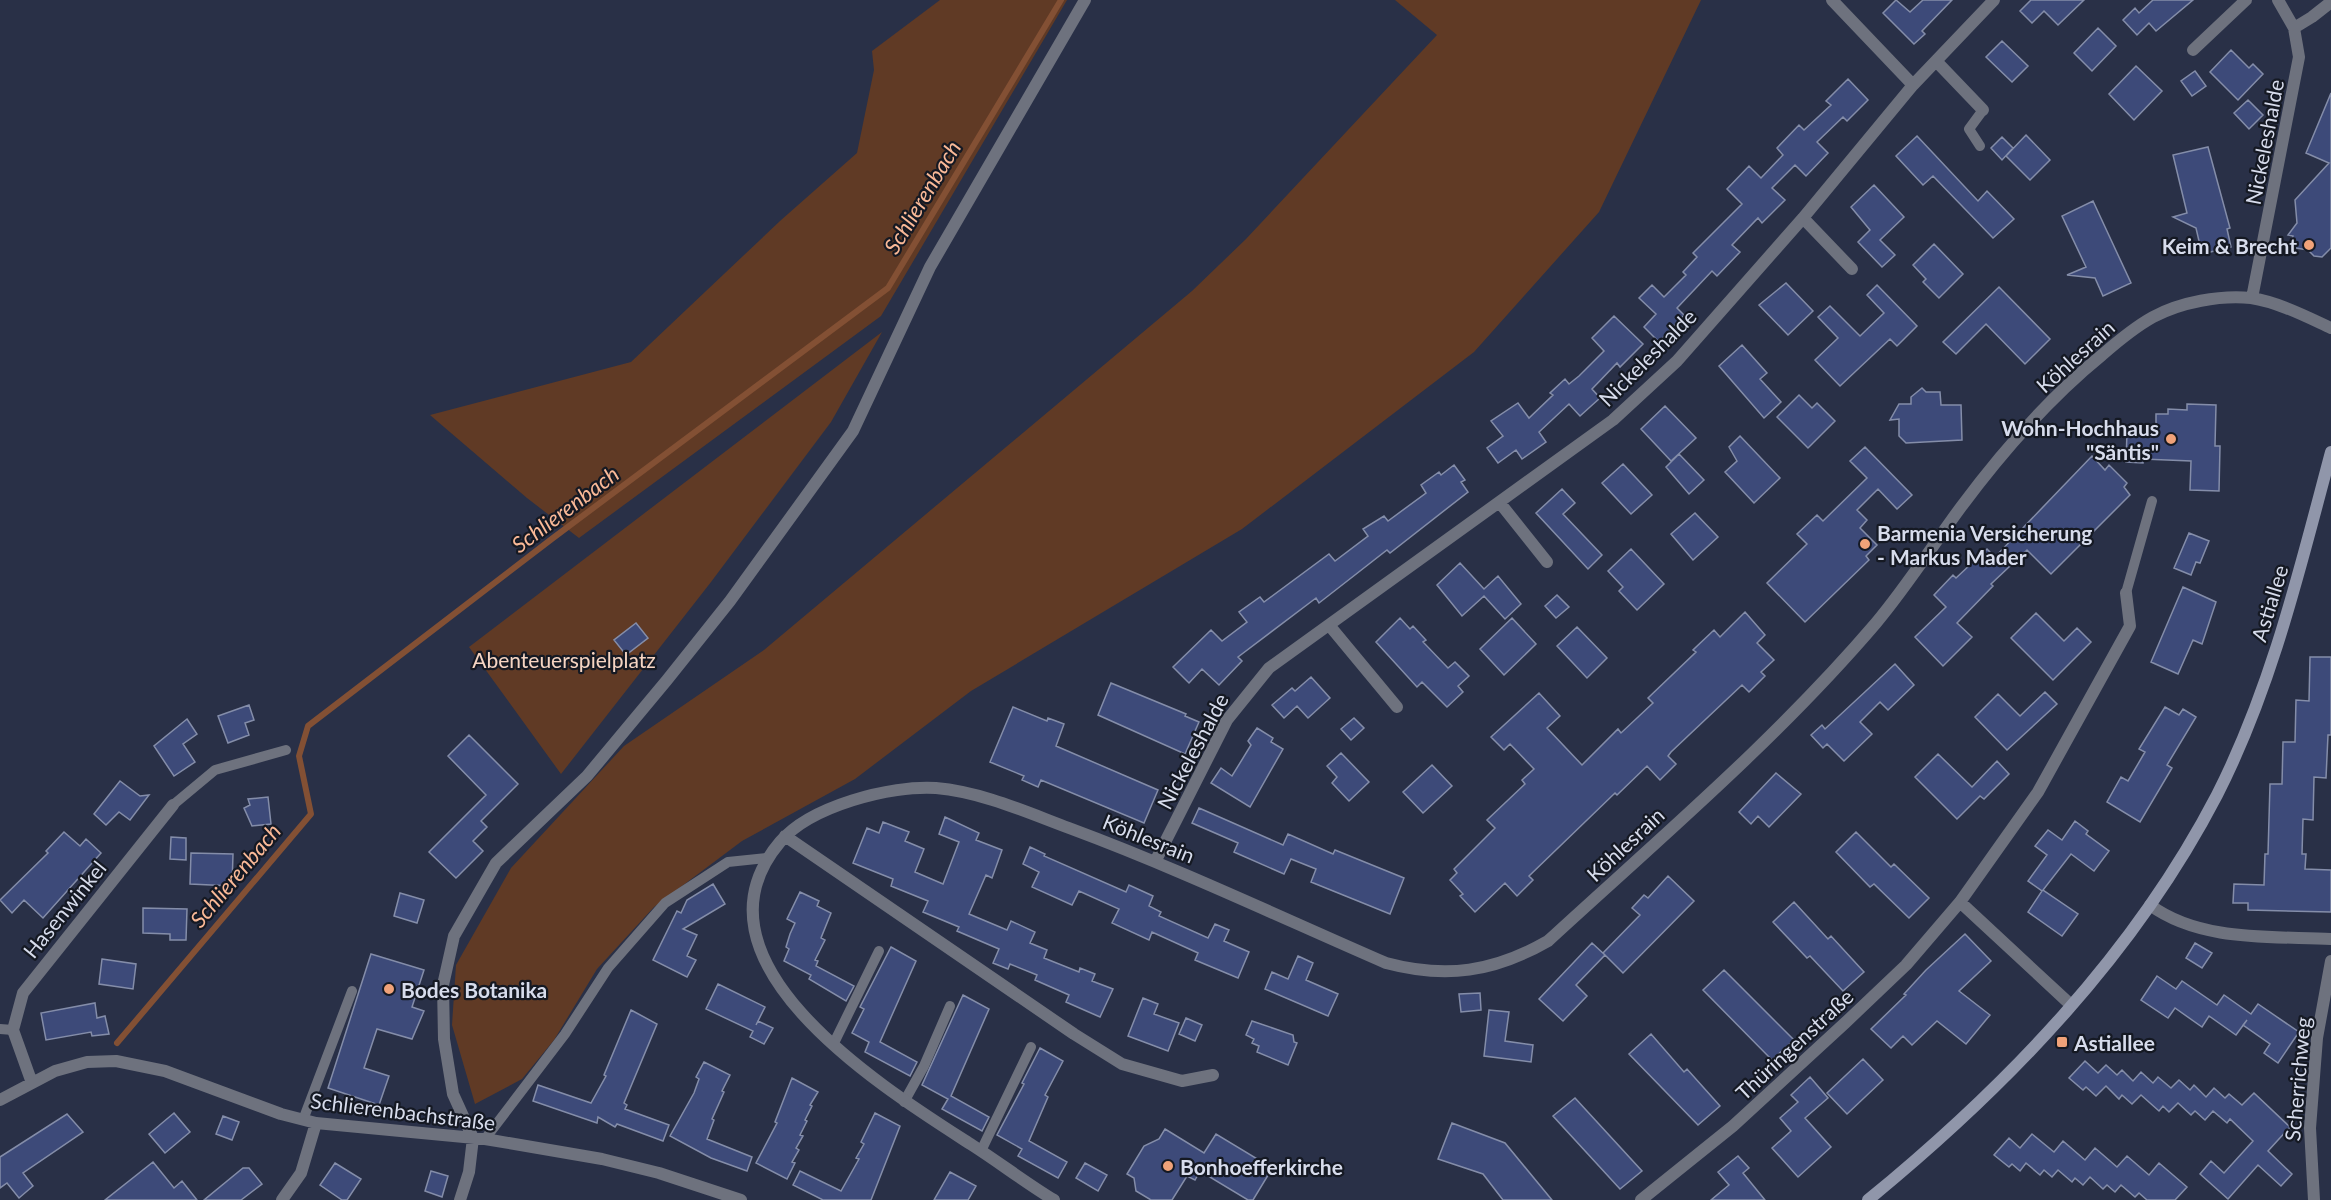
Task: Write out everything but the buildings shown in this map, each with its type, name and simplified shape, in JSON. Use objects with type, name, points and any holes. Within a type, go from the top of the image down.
[{"type":"street","points":[[460,1200],[479,1139],[453,1094],[444,1039],[443,985],[454,936],[496,863],[587,776],[667,681],[730,601],[853,431],[930,267],[1085,0]]},
{"type":"street","points":[[1832,0],[1914,85]]},
{"type":"street","name":"Nickeleshalde","points":[[1156,860],[1227,720],[1269,668],[1613,420],[1677,361],[1803,218],[1914,85],[1994,0]]},
{"type":"street","points":[[2193,50],[2246,0]]},
{"type":"street","name":"Nickeleshalde","points":[[2252,298],[2297,77],[2299,57],[2294,28],[2278,0]]},
{"type":"street","points":[[2294,28],[2331,2]]},
{"type":"street","points":[[1936,61],[1983,110]]},
{"type":"street","points":[[1803,218],[1852,269]]},
{"type":"street","name":"Köhlesrain","points":[[1054,1200],[904,1102],[833,1045],[786,996],[768,968],[757,941],[753,911],[757,884],[766,858],[785,836],[817,816],[854,799],[880,792],[932,788],[959,791],[1002,803],[1156,860],[1386,963],[1418,972],[1472,969],[1505,962],[1548,941],[1782,726],[1877,621],[1964,503],[2036,418],[2079,373],[2154,317],[2210,299],[2252,298],[2290,310],[2331,328]]},
{"type":"street","name":"Astiallee","points":[[1868,1200],[1943,1138],[1998,1085],[2071,1005],[2150,905],[2217,794],[2261,692],[2285,622],[2331,452]]},
{"type":"street","points":[[1500,503],[1546,562]]},
{"type":"street","name":"Thüringenstraße","points":[[1641,1200],[1733,1126],[1845,1023],[1906,965],[1960,902],[2038,792],[2130,626],[2126,593]]},
{"type":"street","points":[[1329,625],[1397,707]]},
{"type":"street","name":"Hasenwinkel","points":[[32,1083],[6,1029],[23,993],[173,805]]},
{"type":"street","points":[[785,836],[1074,1034],[1122,1064],[1182,1081],[1213,1075]]},
{"type":"street","points":[[1960,902],[2071,1005]]},
{"type":"street","points":[[2150,905],[2163,914],[2204,929],[2331,939]]},
{"type":"street","name":"Scherrichweg","points":[[2314,1200],[2310,1128],[2317,1038],[2331,961]]},
{"type":"street","name":"Schlierenbachstraße","points":[[0,1100],[55,1071],[87,1062],[116,1061],[165,1071],[316,1123],[479,1139],[602,1159],[659,1173],[740,1200]]},
{"type":"street","points":[[282,1200],[301,1173],[316,1123]]},
{"type":"lane","points":[[1980,146],[1969,129],[1983,110]]},
{"type":"lane","points":[[2126,593],[2152,501]]},
{"type":"lane","points":[[173,805],[215,770],[286,750]]},
{"type":"lane","points":[[479,1139],[565,1034],[608,968],[665,903],[728,862],[766,858]]},
{"type":"lane","points":[[833,1045],[879,951]]},
{"type":"lane","points":[[303,1120],[351,991]]},
{"type":"lane","points":[[904,1102],[924,1066],[950,1006]]},
{"type":"lane","points":[[981,1151],[1031,1047]]},
{"type":"green space","points":[[940,0],[1067,0],[881,316],[579,538],[527,498],[430,415],[631,362],[780,221],[857,153],[874,70],[872,51]]},
{"type":"green space","points":[[1395,0],[1701,0],[1599,212],[1474,352],[1242,529],[971,691],[855,779],[742,841],[654,907],[597,969],[554,1040],[522,1079],[475,1104],[452,1025],[456,965],[511,868],[624,746],[764,650],[1192,291],[1246,239],[1437,35]]},
{"type":"green space","name":"Abenteuerspielplatz","points":[[882,332],[831,422],[711,582],[561,774],[469,647]]},
{"type":"waterway","name":"Schlierenbach","points":[[117,1043],[311,814],[299,756],[308,726],[553,538],[888,288],[1061,0]]},
{"type":"place","name":"Keim & Brecht","points":[[2309,245]]},
{"type":"place","name":"Wohn-Hochhaus \"Säntis\"","points":[[2171,439]]},
{"type":"place","name":"Barmenia Versicherung - Markus Mader","points":[[1865,544]]},
{"type":"place","name":"Bodes Botanika","points":[[389,989]]},
{"type":"place","name":"Astiallee","points":[[2062,1042]]},
{"type":"place","name":"Bonhoefferkirche","points":[[1168,1166]]}]
